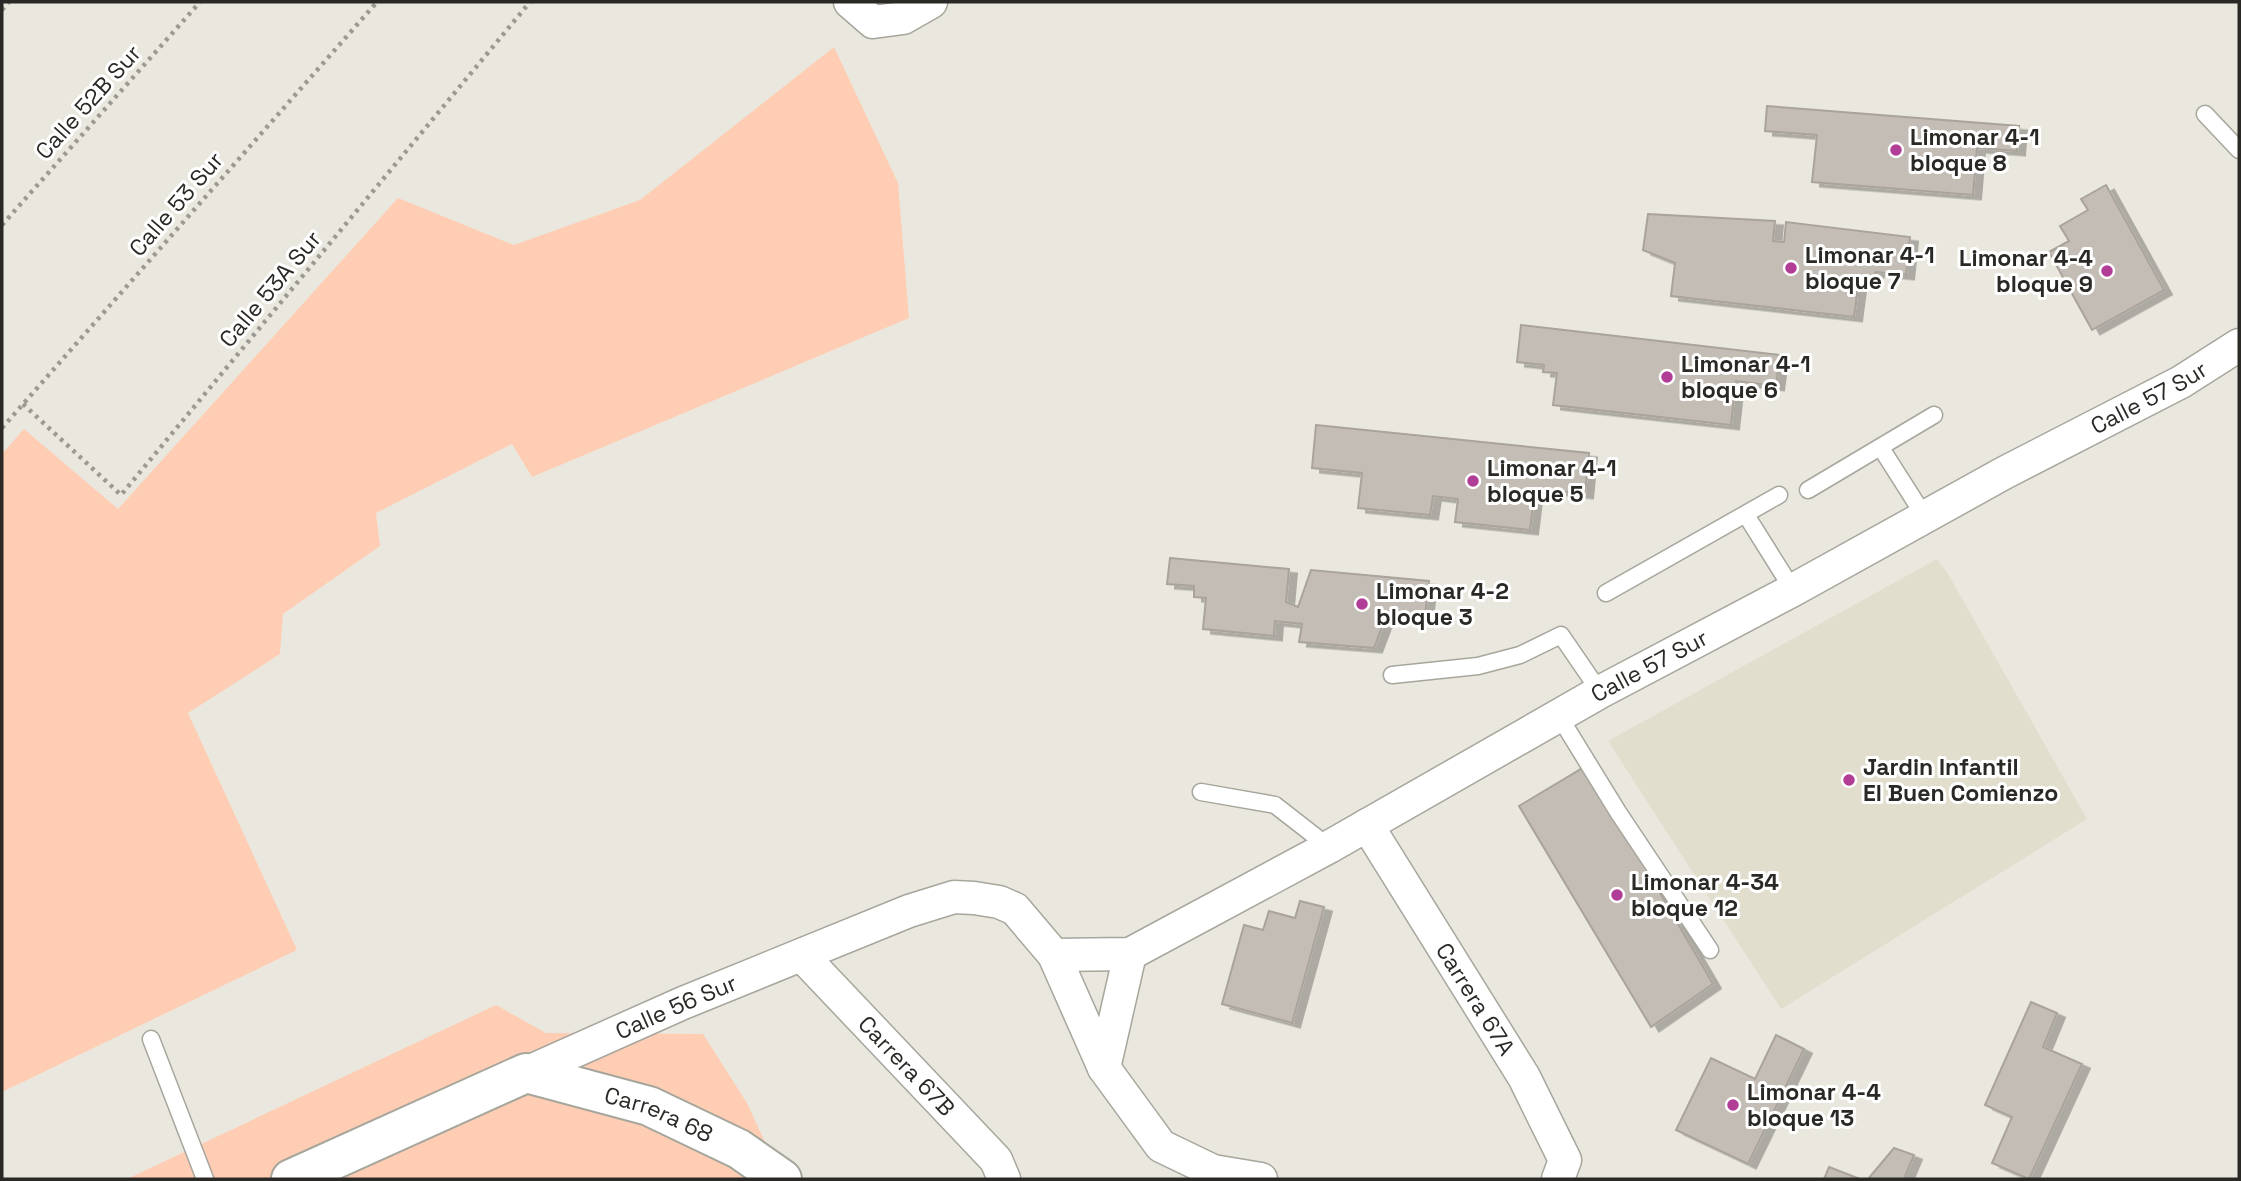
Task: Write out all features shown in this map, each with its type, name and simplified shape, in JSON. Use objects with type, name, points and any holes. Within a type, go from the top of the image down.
[{"type":"street","points":[[850,2],[873,22],[903,18],[932,2]]},
{"type":"street","name":"Calle 57 Sur","points":[[1054,955],[1130,954],[1329,847],[1600,692],[2181,382],[2239,345]]},
{"type":"street","name":"Carrera 67A","points":[[1367,825],[1524,1077],[1565,1160],[1558,1179]]},
{"type":"street","name":"Calle 56 Sur","points":[[291,1179],[683,1003],[909,911],[954,897],[999,902],[1015,909],[1054,955]]},
{"type":"street","name":"Carrera 67B","points":[[804,954],[810,964],[996,1160],[1004,1179]]},
{"type":"street","points":[[1104,1068],[1130,954]]},
{"type":"street","points":[[1054,955],[1104,1068],[1161,1146],[1213,1171],[1261,1179]]},
{"type":"street","name":"Carrera 68","points":[[526,1073],[649,1106],[739,1149],[782,1179]]},
{"type":"lane","points":[[2205,114],[2239,150]]},
{"type":"lane","points":[[1808,490],[1934,415]]},
{"type":"lane","points":[[1881,448],[1925,517]]},
{"type":"lane","points":[[1606,593],[1779,495]]},
{"type":"lane","points":[[1746,515],[1793,590]]},
{"type":"lane","points":[[1392,675],[1478,666],[1520,654],[1561,635],[1600,692]]},
{"type":"lane","points":[[1559,716],[1618,812],[1710,950]]},
{"type":"lane","points":[[1201,792],[1275,805],[1329,847]]},
{"type":"lane","points":[[151,1039],[205,1179]]},
{"type":"path","points":[[2,10],[9,2]]},
{"type":"path","name":"Calle 52B Sur","points":[[2,225],[200,2]]},
{"type":"path","name":"Calle 53 Sur","points":[[2,428],[377,2]]},
{"type":"path","name":"Calle 53A Sur","points":[[23,404],[121,495],[530,2]]},
{"type":"shaded area","points":[[834,47],[898,183],[909,318],[532,477],[512,444],[376,513],[380,546],[283,614],[280,654],[188,713],[297,950],[2,1092],[2,454],[24,429],[118,509],[398,198],[514,245],[640,200]]},
{"type":"shaded area","name":"Jardin Infantil El Buen Comienzo","points":[[1937,559],[2087,819],[1781,1009],[1608,741]]},
{"type":"shaded area","points":[[496,1005],[546,1033],[703,1034],[747,1103],[782,1179],[127,1179]]},
{"type":"building","name":"Limonar 4-1 bloque 8","points":[[1767,106],[2019,126],[2017,151],[1977,148],[1973,195],[1812,182],[1817,135],[1765,131]]},
{"type":"building","name":"Limonar 4-4 bloque 9","points":[[2106,185],[2164,290],[2092,330],[2049,252],[2069,241],[2060,226],[2088,210],[2081,199]]},
{"type":"building","name":"Limonar 4-1 bloque 7","points":[[1648,214],[1775,221],[1773,241],[1784,242],[1786,222],[1910,237],[1906,275],[1876,272],[1871,280],[1859,279],[1854,317],[1671,296],[1675,263],[1643,250]]},
{"type":"building","name":"Limonar 4-1 bloque 6","points":[[1521,325],[1780,355],[1776,386],[1736,381],[1731,425],[1553,405],[1557,373],[1543,372],[1544,365],[1517,362]]},
{"type":"building","name":"Limonar 4-1 bloque 5","points":[[1316,425],[1589,453],[1585,494],[1535,489],[1530,530],[1455,522],[1458,499],[1433,496],[1430,515],[1358,508],[1362,473],[1312,468]]},
{"type":"building","name":"Limonar 4-2 bloque 3","points":[[1170,558],[1289,569],[1286,602],[1298,607],[1311,570],[1429,581],[1425,614],[1388,611],[1374,648],[1299,642],[1302,624],[1275,621],[1274,636],[1203,629],[1206,598],[1194,597],[1194,586],[1167,584]]},
{"type":"building","name":"Limonar 4-34 bloque 12","points":[[1586,766],[1713,984],[1651,1027],[1519,806]]},
{"type":"building","points":[[1300,901],[1324,907],[1292,1023],[1222,1004],[1244,925],[1263,930],[1269,911],[1295,918]]},
{"type":"building","points":[[2031,1002],[2057,1013],[2043,1047],[2082,1064],[2029,1179],[1992,1163],[2012,1117],[1985,1105]]},
{"type":"building","name":"Limonar 4-4 bloque 13","points":[[1776,1035],[1804,1049],[1748,1164],[1676,1130],[1711,1058],[1755,1079]]},
{"type":"building","points":[[1894,1148],[1914,1155],[1904,1179],[1868,1179]]},
{"type":"building","points":[[1829,1167],[1860,1179],[1824,1179]]},
{"type":"place","name":"Limonar 4-1 bloque 8","points":[[1896,150]]},
{"type":"place","name":"Limonar 4-1 bloque 7","points":[[1791,268]]},
{"type":"place","name":"Limonar 4-4 bloque 9","points":[[2107,271]]},
{"type":"place","name":"Limonar 4-1 bloque 6","points":[[1667,377]]},
{"type":"place","name":"Limonar 4-1 bloque 5","points":[[1473,481]]},
{"type":"place","name":"Limonar 4-2 bloque 3","points":[[1362,604]]},
{"type":"place","name":"Jardin Infantil El Buen Comienzo","points":[[1849,780]]},
{"type":"place","name":"Limonar 4-34 bloque 12","points":[[1617,895]]},
{"type":"place","name":"Limonar 4-4 bloque 13","points":[[1733,1105]]}]
